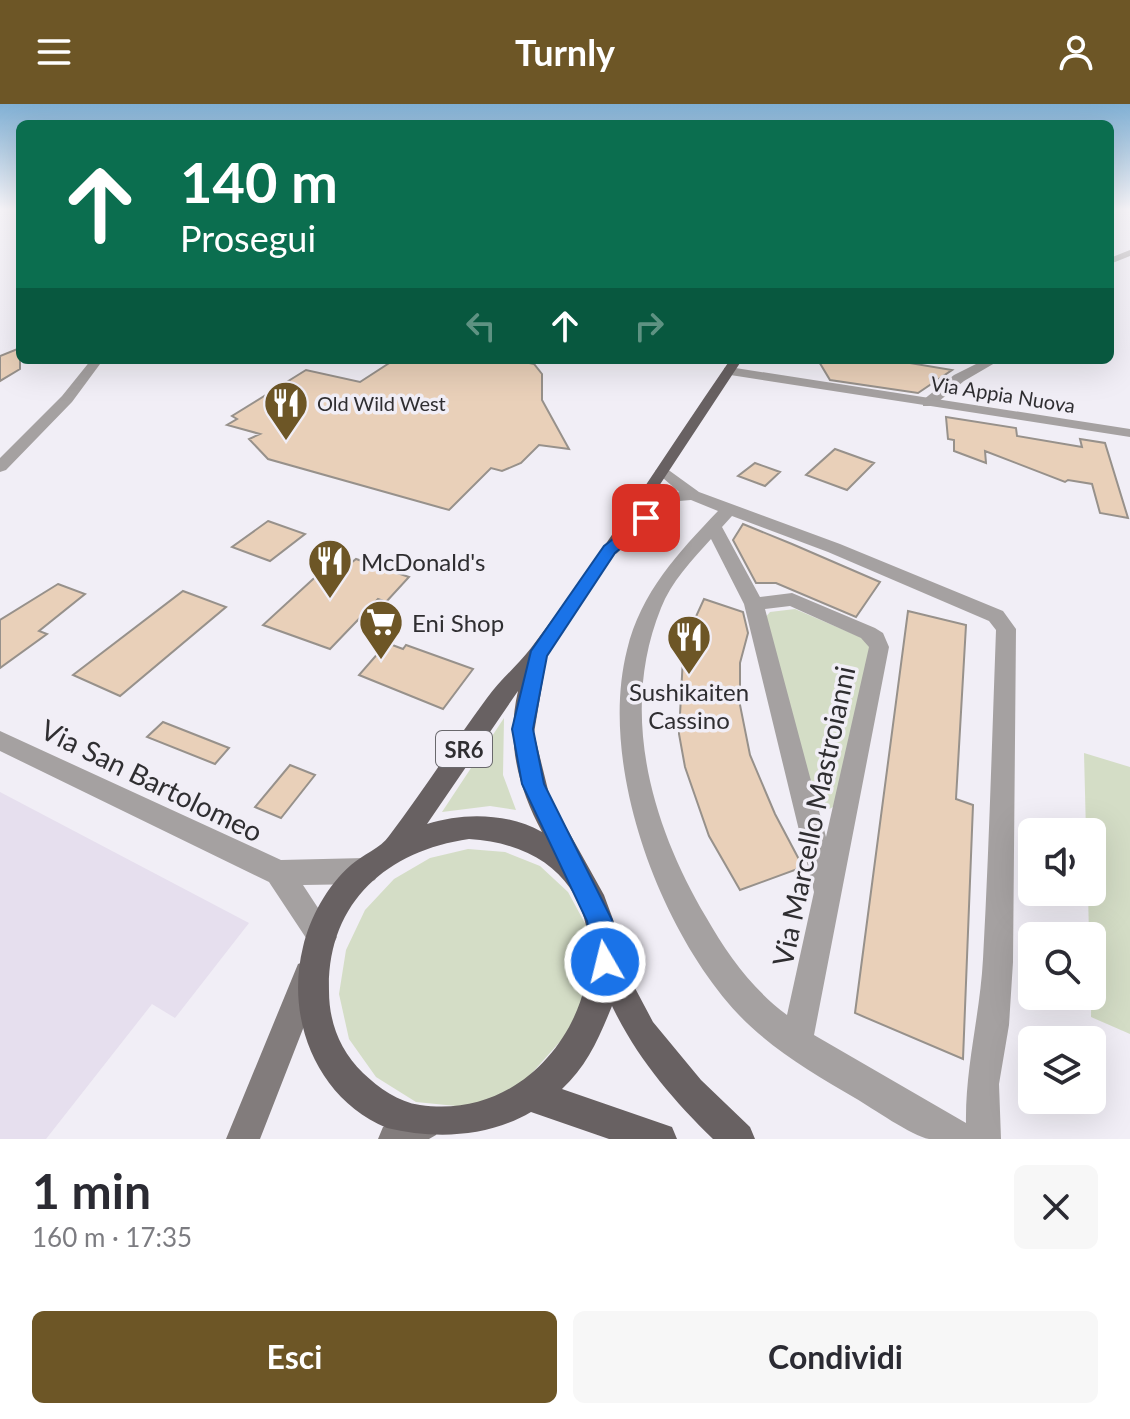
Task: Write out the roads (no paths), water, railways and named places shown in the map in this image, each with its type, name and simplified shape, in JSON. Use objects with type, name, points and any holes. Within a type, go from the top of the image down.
[{"type":"main road","name":"SR6","points":[[397,847],[497,701],[537,655],[732,366]]},
{"type":"main road","name":"SR6","points":[[537,655],[522,729],[533,784],[583,884],[599,920],[605,962],[597,1011],[571,1058],[532,1096],[480,1120],[409,1131],[345,1082],[323,1045],[313,1003],[318,949],[339,897],[365,871],[397,847],[437,831],[479,826],[519,833],[555,853],[583,884]]},
{"type":"main road","points":[[243,1139],[318,949]]},
{"type":"main road","points":[[605,962],[642,1033],[689,1092],[735,1137]]},
{"type":"main road","points":[[532,1096],[660,1139]]},
{"type":"street","points":[[0,467],[67,399],[94,364]]},
{"type":"street","points":[[928,403],[959,378],[986,364]]},
{"type":"street","name":"Via Appia Nuova","points":[[732,366],[928,403],[1130,433]]},
{"type":"street","points":[[663,471],[721,518],[807,537],[996,616],[1006,629],[998,962],[993,1025],[982,1084],[984,1139]]},
{"type":"street","points":[[610,550],[665,503],[675,497],[693,495]]},
{"type":"street","points":[[721,518],[754,604],[827,893]]},
{"type":"street","points":[[721,518],[668,576],[651,607],[636,654],[631,735],[636,788],[647,824],[681,905],[717,963],[762,1017],[961,1139]]},
{"type":"street","name":"Via Marcello Mastroianni","points":[[754,604],[792,599],[868,633],[876,638],[879,647],[797,1041]]},
{"type":"street","name":"Via San Bartolomeo","points":[[0,740],[279,873]]},
{"type":"street","points":[[318,949],[279,873],[365,871]]},
{"type":"place","name":"Old Wild West","points":[[286,442]]},
{"type":"place","name":"McDonald's","points":[[330,600]]},
{"type":"place","name":"Eni Shop","points":[[381,661]]},
{"type":"place","name":"Sushikaiten Cassino","points":[[689,676]]}]
